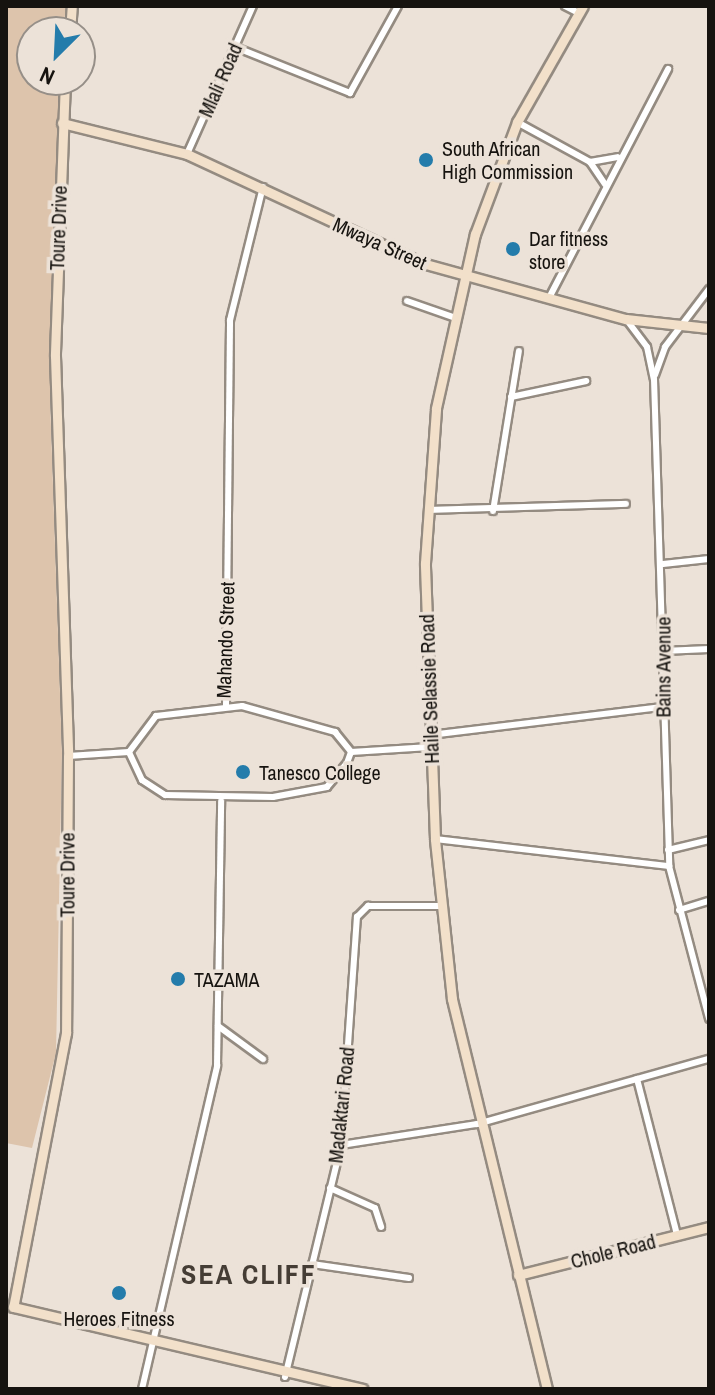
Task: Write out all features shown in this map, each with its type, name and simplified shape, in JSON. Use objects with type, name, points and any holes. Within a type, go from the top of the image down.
[{"type":"street","name":"Mlali Road","points":[[187,154],[253,6]]},
{"type":"street","points":[[235,47],[350,93],[398,6]]},
{"type":"street","points":[[565,6],[581,9]]},
{"type":"street","name":"Haile Selassie Road","points":[[547,1389],[477,1124],[442,906],[430,747],[430,510],[436,408],[463,276],[517,122],[581,9]]},
{"type":"street","points":[[550,296],[618,157],[668,69]]},
{"type":"street","name":"Toure Drive","points":[[64,96],[55,356],[68,756],[63,1069],[13,1307],[356,1388]]},
{"type":"street","points":[[517,122],[590,162],[605,184]]},
{"type":"street","name":"Mwaya Street","points":[[62,123],[187,154],[463,276],[550,296],[626,319],[709,328]]},
{"type":"street","points":[[590,162],[618,157]]},
{"type":"street","name":"Mahando Street","points":[[129,752],[156,716],[226,706],[230,320],[263,187]]},
{"type":"street","points":[[654,379],[665,347],[687,326],[709,289]]},
{"type":"street","points":[[407,301],[453,317]]},
{"type":"street","name":"Bains Avenue","points":[[626,319],[647,347],[654,379],[663,564],[662,707],[669,866],[709,1019]]},
{"type":"street","points":[[493,511],[519,351]]},
{"type":"street","points":[[511,397],[586,381]]},
{"type":"street","points":[[430,510],[493,511],[626,504]]},
{"type":"street","points":[[663,564],[709,559]]},
{"type":"street","points":[[663,651],[709,649]]},
{"type":"street","points":[[226,706],[325,728],[351,752],[430,747]]},
{"type":"street","points":[[430,735],[662,707]]},
{"type":"street","points":[[68,756],[129,752],[152,789],[221,801],[327,787],[351,752]]},
{"type":"street","points":[[142,1389],[214,1086],[218,1026],[221,801]]},
{"type":"street","points":[[435,839],[669,866]]},
{"type":"street","points":[[668,850],[709,840]]},
{"type":"street","points":[[679,910],[709,901]]},
{"type":"street","name":"Madaktari Road","points":[[286,1373],[341,1145],[358,913],[368,906],[442,906]]},
{"type":"street","points":[[218,1026],[263,1059]]},
{"type":"street","points":[[341,1145],[477,1124],[709,1059]]},
{"type":"street","points":[[637,1079],[677,1235]]},
{"type":"street","points":[[330,1188],[377,1210],[381,1227]]},
{"type":"street","name":"Chole Road","points":[[518,1275],[709,1227]]},
{"type":"street","points":[[312,1264],[409,1278]]},
{"type":"shaded area","points":[[6,6],[66,6],[65,16],[16,16],[16,96],[59,96],[50,397],[62,753],[56,1053],[32,1148],[6,1143]]},
{"type":"place","name":"South African High Commission","points":[[426,160]]},
{"type":"place","name":"Dar fitness store","points":[[513,249]]},
{"type":"place","name":"Tanesco College","points":[[243,772]]},
{"type":"place","name":"TAZAMA","points":[[178,979]]},
{"type":"place","name":"Heroes Fitness","points":[[119,1293]]},
{"type":"district","name":"SEA CLIFF","points":[[249,1274]]}]
